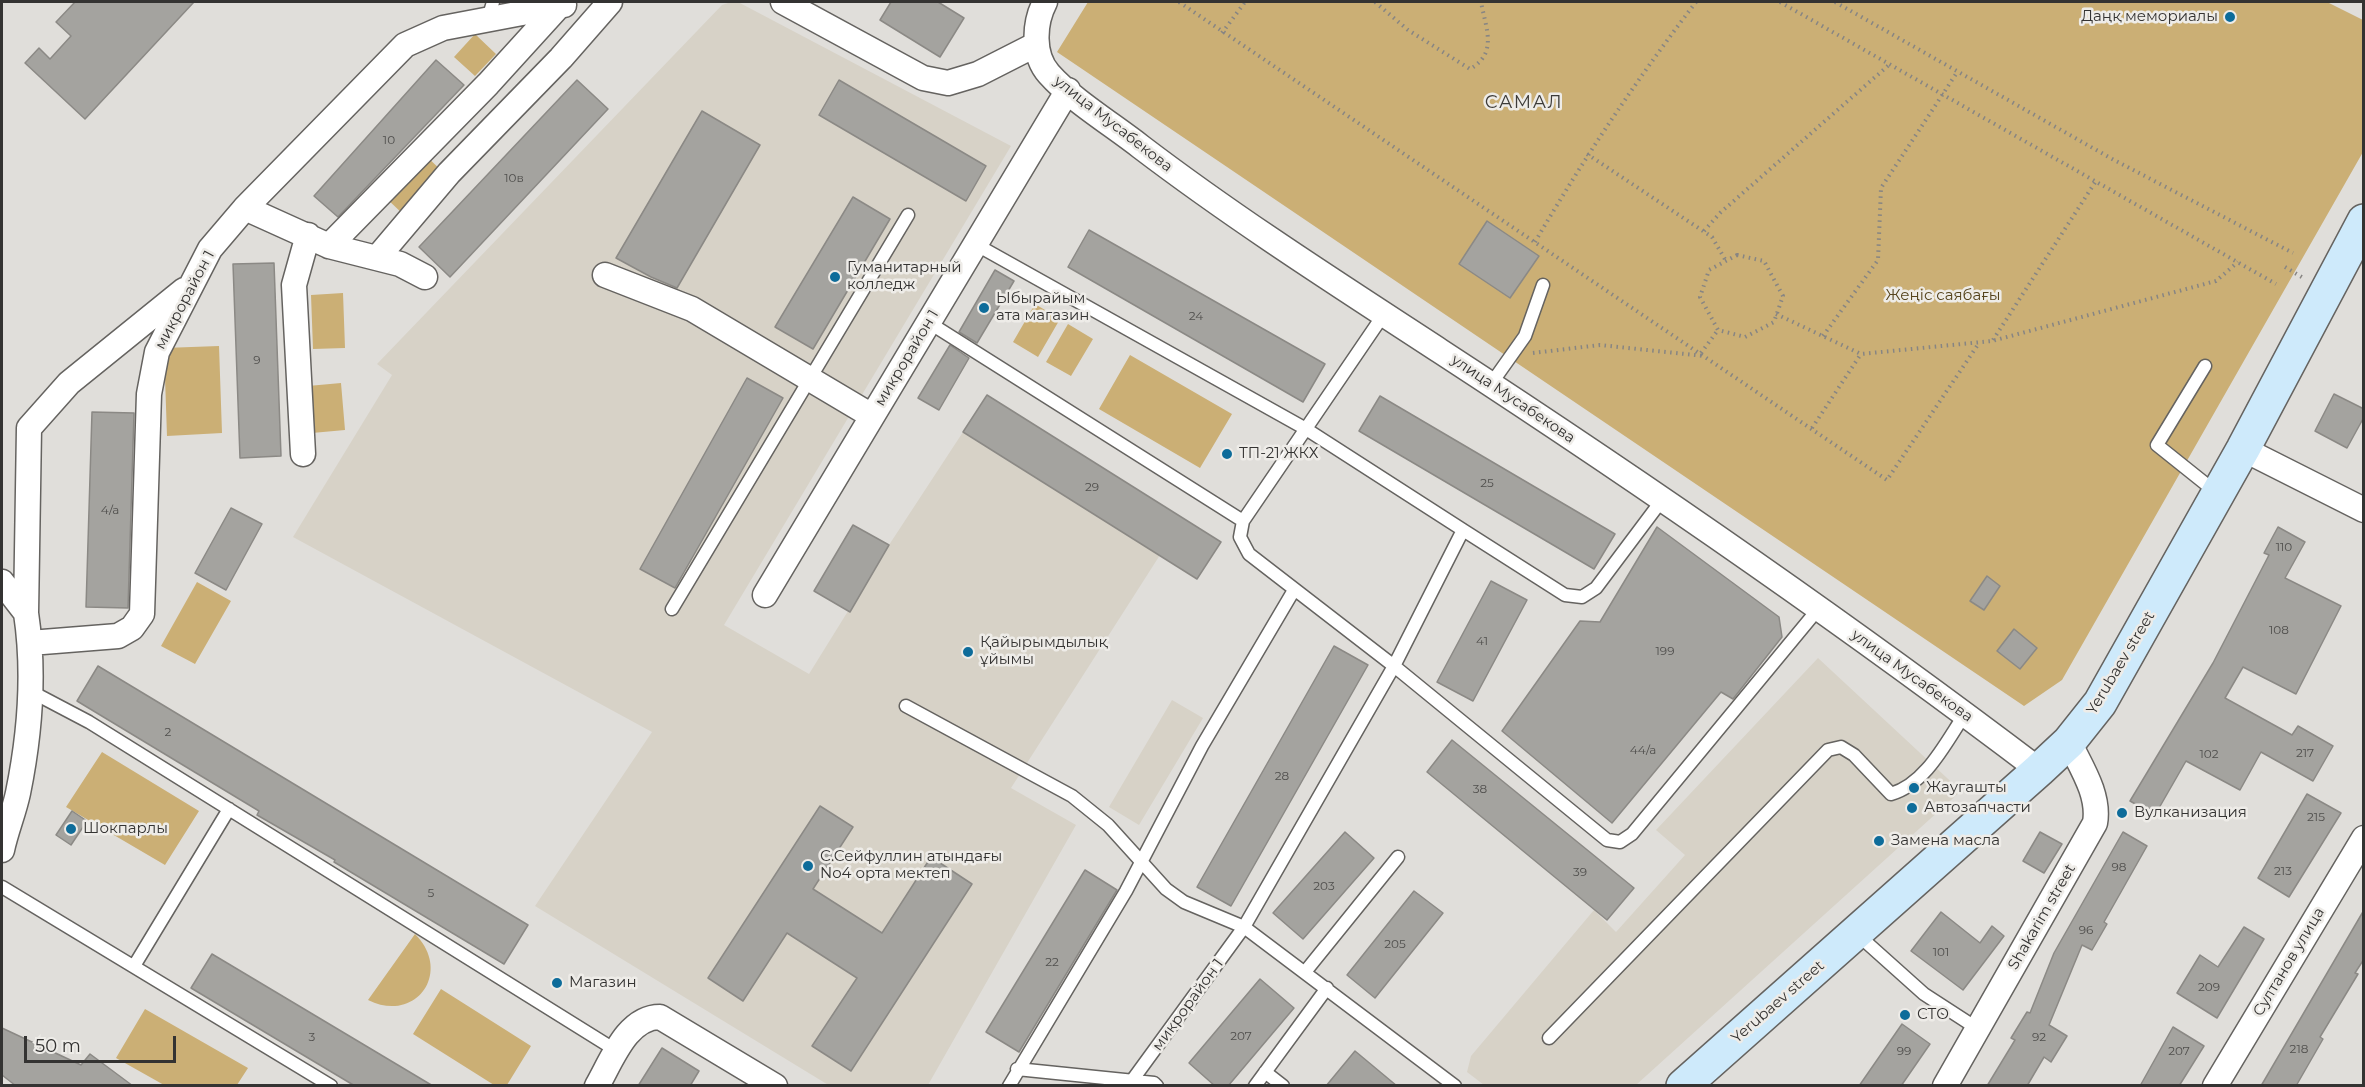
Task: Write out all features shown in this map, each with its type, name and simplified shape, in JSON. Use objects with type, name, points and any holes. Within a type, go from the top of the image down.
[{"type":"main road","name":"Yerubaev street","points":[[1683,1086],[2040,770],[2069,742],[2100,703],[2243,449],[2364,221]]},
{"type":"street","points":[[377,258],[449,173],[561,58],[610,2]]},
{"type":"street","points":[[783,2],[923,78],[948,83],[978,74],[1035,45],[1040,12],[1045,2]]},
{"type":"street","points":[[303,454],[294,285],[318,241],[488,84],[567,4]]},
{"type":"street","name":"микрорайон 1","points":[[30,643],[118,636],[132,628],[142,614],[149,394],[157,352],[210,249],[245,208],[405,45],[491,10],[567,4]]},
{"type":"street","name":"улица Мусабекова","points":[[1035,45],[1048,73],[1196,189],[1491,384],[1819,608],[2040,770]]},
{"type":"street","name":"микрорайон 1","points":[[765,595],[1068,90]]},
{"type":"street","points":[[245,208],[318,241],[400,264],[425,277]]},
{"type":"street","points":[[605,275],[692,309],[872,416]]},
{"type":"street","points":[[2,850],[18,793],[32,692],[26,613],[29,428],[69,383],[192,284]]},
{"type":"street","points":[[2243,449],[2364,510]]},
{"type":"street","points":[[2,582],[26,613]]},
{"type":"street","name":"Shakarim street","points":[[1946,1086],[2095,823],[2098,809],[2069,742]]},
{"type":"street","name":"Султанов улица","points":[[2215,1086],[2364,838]]},
{"type":"street","points":[[597,1086],[635,1024],[646,1017],[660,1017],[775,1086]]},
{"type":"lane","points":[[672,609],[908,215]]},
{"type":"lane","points":[[975,244],[1306,429],[1565,595],[1582,597],[1596,588],[1662,500]]},
{"type":"lane","points":[[1491,384],[1525,336],[1543,285]]},
{"type":"lane","points":[[1383,314],[1243,521],[1240,537],[1249,554],[1394,666],[1607,840],[1620,842],[1632,834],[1819,608]]},
{"type":"lane","points":[[928,322],[1243,521]]},
{"type":"lane","points":[[2205,366],[2157,444],[2218,493]]},
{"type":"lane","name":"микрорайон 1","points":[[1131,1084],[1244,927],[1394,666],[1463,530]]},
{"type":"lane","points":[[1009,1086],[1017,1069],[1126,891],[1202,746],[1294,590]]},
{"type":"lane","points":[[32,692],[89,722],[617,1051]]},
{"type":"lane","points":[[906,706],[1072,796],[1108,825],[1140,863],[1184,902],[1244,927],[1455,1086]]},
{"type":"lane","points":[[1549,1038],[1828,750],[1841,747],[1854,755],[1891,794],[1900,792],[1920,777],[1965,714]]},
{"type":"lane","points":[[134,966],[229,809]]},
{"type":"lane","points":[[1305,972],[1398,857]]},
{"type":"lane","points":[[2,886],[331,1086]]},
{"type":"lane","points":[[1856,933],[1924,994],[1978,1029]]},
{"type":"lane","points":[[1255,1086],[1327,988]]},
{"type":"lane","points":[[1017,1069],[1110,1078],[1131,1084],[1154,1083],[1157,1086]]},
{"type":"lane","points":[[1265,1072],[1283,1086]]},
{"type":"path","points":[[1179,2],[1222,33],[1707,356],[1887,480],[1979,343]]},
{"type":"path","points":[[1222,33],[1245,2]]},
{"type":"path","points":[[1375,2],[1408,30],[1470,69],[1482,62],[1489,46],[1481,2]]},
{"type":"path","points":[[1535,242],[1587,154],[1635,83],[1696,2]]},
{"type":"path","points":[[1780,2],[2276,284]]},
{"type":"path","points":[[1835,2],[2114,160],[2293,253]]},
{"type":"path","points":[[1704,231],[1720,213],[1890,64]]},
{"type":"path","points":[[1822,336],[1878,260],[1881,188],[1958,71]]},
{"type":"path","points":[[1587,154],[1712,237],[1726,261]]},
{"type":"path","points":[[1992,341],[2096,181]]},
{"type":"path","points":[[1737,255],[1764,261],[1783,296],[1773,322],[1745,337],[1718,330],[1700,297],[1709,270],[1726,261],[1737,255]]},
{"type":"path","points":[[1776,314],[1861,354],[1979,343],[2216,281],[2238,262]]},
{"type":"path","points":[[1701,353],[1718,330]]},
{"type":"path","points":[[1511,355],[1600,345],[1707,356]]},
{"type":"path","points":[[1812,428],[1861,354]]},
{"type":"shaded area","points":[[738,2],[1011,146],[724,625],[809,674],[963,432],[1160,555],[1011,788],[1076,825],[928,1085],[830,1086],[535,906],[652,732],[293,537],[392,375],[377,364],[722,5]]},
{"type":"shaded area","points":[[1818,658],[1961,791],[1636,1085],[1484,1085],[1467,1072],[1471,1056],[1594,910],[1616,932],[1685,855],[1656,830]]},
{"type":"shaded area","points":[[1172,700],[1203,718],[1139,825],[1109,807]]},
{"type":"green space","name":"Жеңіс саябағы","points":[[1088,2],[2327,2],[2363,20],[2363,152],[2062,680],[2024,706],[1057,52]]},
{"type":"green space","points":[[475,34],[496,54],[475,76],[454,57]]},
{"type":"green space","points":[[425,155],[443,172],[404,215],[386,198]]},
{"type":"green space","points":[[343,293],[345,348],[313,349],[311,295]]},
{"type":"green space","points":[[1035,304],[1060,319],[1038,357],[1013,342]]},
{"type":"green space","points":[[1068,324],[1093,339],[1071,376],[1046,362]]},
{"type":"green space","points":[[219,346],[222,433],[167,436],[164,348]]},
{"type":"green space","points":[[1130,355],[1232,414],[1200,468],[1099,409]]},
{"type":"green space","points":[[341,383],[345,430],[312,433],[308,386]]},
{"type":"green space","points":[[197,582],[231,601],[195,664],[161,646]]},
{"type":"green space","points":[[102,752],[199,811],[165,865],[66,807]]},
{"type":"green space","points":[[415,934],[426,949],[430,964],[429,978],[424,990],[414,1000],[401,1005],[385,1006],[368,1000]]},
{"type":"green space","points":[[441,989],[531,1046],[507,1085],[494,1085],[413,1034]]},
{"type":"green space","points":[[145,1009],[248,1068],[237,1085],[164,1085],[116,1058]]},
{"type":"building","points":[[75,2],[194,2],[85,119],[25,63],[39,48],[50,59],[71,36],[56,22]]},
{"type":"building","points":[[891,2],[938,2],[964,18],[940,57],[880,20]]},
{"type":"building","points":[[436,60],[464,85],[338,217],[314,196]]},
{"type":"building","points":[[577,80],[608,109],[450,277],[419,247]]},
{"type":"building","points":[[839,80],[986,166],[966,201],[819,115]]},
{"type":"building","points":[[702,111],[760,145],[677,288],[616,258]]},
{"type":"building","name":"Гуманитарный колледж","points":[[853,197],[890,219],[813,349],[775,327]]},
{"type":"building","points":[[1487,221],[1539,256],[1510,298],[1459,264]]},
{"type":"building","points":[[1089,230],[1325,364],[1303,402],[1068,267]]},
{"type":"building","points":[[274,263],[281,456],[240,458],[233,264]]},
{"type":"building","points":[[995,270],[1014,281],[977,343],[959,332]]},
{"type":"building","points":[[950,345],[969,358],[939,410],[918,398]]},
{"type":"building","points":[[747,378],[783,398],[675,588],[640,569]]},
{"type":"building","points":[[2334,394],[2364,409],[2364,417],[2347,448],[2315,431]]},
{"type":"building","points":[[987,395],[1221,542],[1197,579],[963,432]]},
{"type":"building","points":[[1380,396],[1615,534],[1594,569],[1359,431]]},
{"type":"building","points":[[92,412],[134,413],[128,608],[86,607]]},
{"type":"building","points":[[231,508],[262,524],[226,590],[195,573]]},
{"type":"building","points":[[853,525],[889,545],[850,612],[814,591]]},
{"type":"building","points":[[1657,527],[1779,617],[1782,637],[1733,699],[1721,692],[1612,823],[1502,731],[1580,621],[1600,622]]},
{"type":"building","points":[[2278,527],[2305,542],[2285,578],[2341,606],[2296,694],[2243,667],[2225,698],[2292,735],[2298,726],[2333,746],[2313,781],[2261,752],[2240,790],[2186,761],[2155,815],[2130,801],[2213,663],[2269,555],[2264,553]]},
{"type":"building","points":[[1987,576],[2000,586],[1984,610],[1970,601]]},
{"type":"building","points":[[1491,581],[1527,600],[1473,701],[1437,682]]},
{"type":"building","points":[[2014,629],[2037,648],[2020,669],[1997,651]]},
{"type":"building","points":[[1334,646],[1368,665],[1231,906],[1197,887]]},
{"type":"building","points":[[98,666],[528,925],[504,964],[257,815],[259,811],[77,701]]},
{"type":"building","points":[[1452,740],[1634,888],[1607,920],[1427,772]]},
{"type":"building","points":[[2307,794],[2341,813],[2289,897],[2258,878]]},
{"type":"building","name":"С.Сейфуллин атындағы No4 орта мектеп","points":[[820,806],[853,827],[813,889],[882,933],[931,857],[972,884],[851,1071],[812,1046],[857,978],[787,933],[743,1001],[708,978]]},
{"type":"building","points":[[72,811],[87,821],[71,845],[56,835]]},
{"type":"building","points":[[1345,832],[1374,858],[1303,939],[1273,913]]},
{"type":"building","points":[[2040,832],[2062,844],[2044,873],[2023,861]]},
{"type":"building","points":[[2123,832],[2147,846],[2104,922],[2107,924],[2092,950],[2082,945],[2049,1025],[2067,1036],[2051,1062],[2044,1057],[2027,1086],[1987,1086],[2015,1040],[2011,1038],[2027,1012],[2030,1013],[2054,953]]},
{"type":"building","points":[[1085,870],[1117,890],[1019,1052],[986,1032]]},
{"type":"building","points":[[1414,891],[1443,913],[1375,998],[1347,975]]},
{"type":"building","points":[[2364,910],[2364,959],[2355,973],[2358,974],[2320,1037],[2323,1039],[2296,1086],[2261,1086]]},
{"type":"building","points":[[1941,912],[1980,943],[1992,926],[2004,936],[1963,990],[1911,951]]},
{"type":"building","points":[[2244,927],[2264,939],[2217,1018],[2177,993],[2200,955],[2218,967]]},
{"type":"building","points":[[212,954],[433,1086],[355,1086],[191,988]]},
{"type":"building","points":[[1260,979],[1294,1008],[1228,1086],[1215,1086],[1189,1063]]},
{"type":"building","points":[[1902,1024],[1930,1044],[1901,1086],[1859,1086]]},
{"type":"building","points":[[2173,1027],[2204,1046],[2179,1086],[2140,1086]]},
{"type":"building","points":[[2,1028],[81,1065],[90,1054],[133,1086],[16,1086],[2,1075]]},
{"type":"building","points":[[662,1048],[699,1071],[690,1086],[638,1086]]},
{"type":"building","points":[[1355,1051],[1397,1086],[1326,1086]]},
{"type":"place","name":"Даңқ мемориалы","points":[[2230,17]]},
{"type":"place","name":"Гуманитарный колледж","points":[[835,277]]},
{"type":"place","name":"Ыбырайым ата магазин","points":[[984,308]]},
{"type":"place","name":"ТП-21 ЖКХ","points":[[1227,454]]},
{"type":"place","name":"Қайырымдылық ұйымы","points":[[968,652]]},
{"type":"place","name":"Жаугашты","points":[[1914,788]]},
{"type":"place","name":"Автозапчасти","points":[[1912,808]]},
{"type":"place","name":"Вулканизация","points":[[2122,813]]},
{"type":"place","name":"Шокпарлы","points":[[71,829]]},
{"type":"place","name":"Замена масла","points":[[1879,841]]},
{"type":"place","name":"С.Сейфуллин атындағы No4 орта мектеп","points":[[808,866]]},
{"type":"place","name":"Магазин","points":[[557,983]]},
{"type":"place","name":"СТО","points":[[1905,1015]]},
{"type":"district","name":"САМАЛ","points":[[1524,103]]}]
